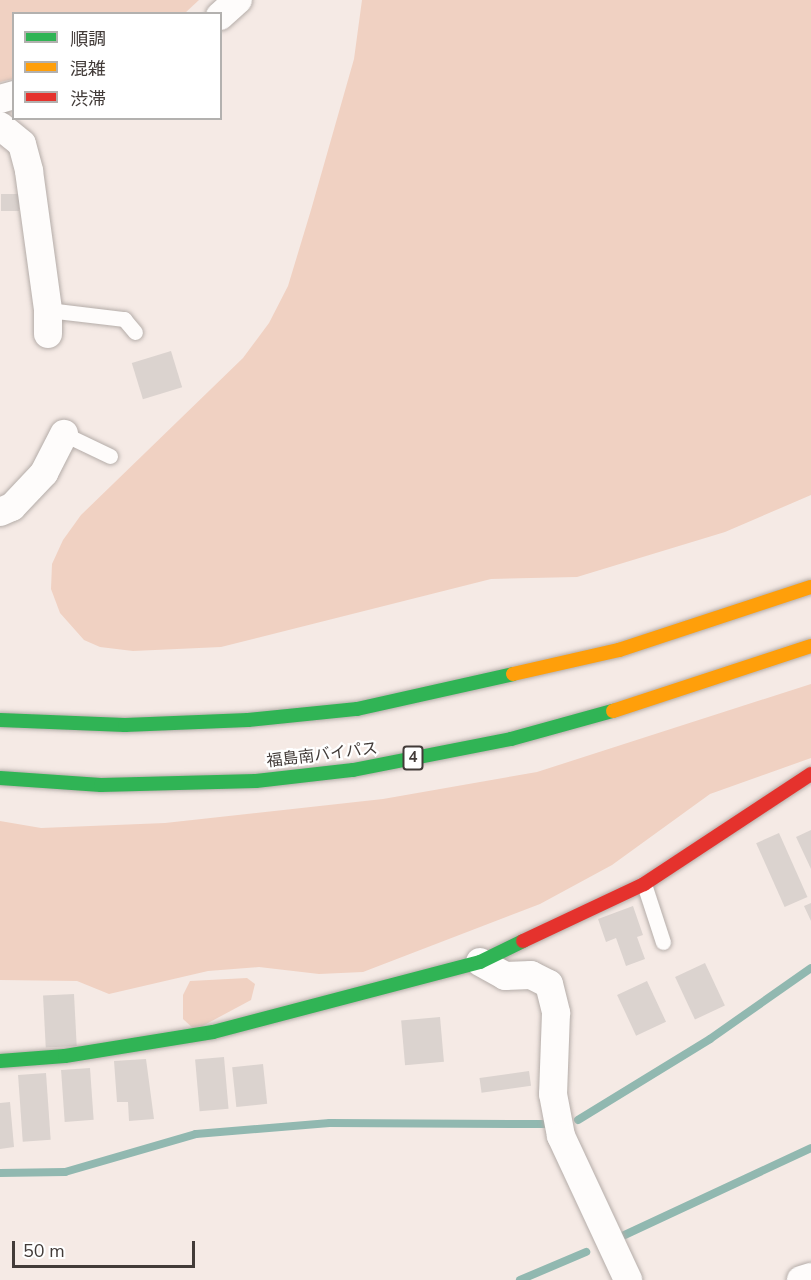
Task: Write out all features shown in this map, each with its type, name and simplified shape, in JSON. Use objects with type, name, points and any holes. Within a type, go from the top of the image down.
[{"type":"main road","points":[[0,720],[125,725],[248,720],[357,709],[620,650],[811,587]]},
{"type":"main road","name":"福島南バイパス","points":[[0,778],[101,785],[256,780],[353,770],[511,739],[636,705],[811,646]]},
{"type":"main road","points":[[0,1062],[65,1056],[213,1032],[480,962],[644,884],[751,817],[811,774]]},
{"type":"street","points":[[222,14],[238,0]]},
{"type":"street","points":[[0,126],[22,144],[29,171],[48,322]]},
{"type":"street","points":[[0,512],[12,507],[44,473],[64,434]]},
{"type":"street","points":[[480,962],[505,976],[531,975],[549,984],[556,1013],[554,1094],[561,1136],[628,1280]]},
{"type":"street","points":[[801,1280],[811,1277]]},
{"type":"lane","points":[[48,322],[124,318],[135,332]]},
{"type":"lane","points":[[64,434],[110,456]]},
{"type":"lane","points":[[644,884],[663,942]]},
{"type":"shaded area","points":[[0,0],[199,0],[186,12],[12,12],[12,79],[0,82]]},
{"type":"shaded area","points":[[362,0],[811,0],[811,495],[725,532],[577,577],[491,579],[221,647],[133,651],[100,647],[84,640],[60,613],[51,589],[52,564],[63,540],[81,515],[243,358],[269,323],[288,286],[311,210],[354,59]]},
{"type":"shaded area","points":[[811,684],[811,758],[710,794],[612,865],[540,904],[363,972],[319,974],[259,967],[208,971],[109,994],[77,981],[0,980],[0,821],[41,828],[165,823],[383,799],[537,772]]},
{"type":"shaded area","points":[[247,978],[255,984],[251,1000],[195,1030],[183,1019],[183,995],[190,981]]},
{"type":"building","points":[[1,194],[19,194],[19,211],[1,211]]},
{"type":"building","points":[[171,351],[182,387],[143,399],[132,363]]},
{"type":"building","points":[[811,830],[811,869],[796,837]]},
{"type":"building","points":[[779,833],[807,897],[785,907],[756,843]]},
{"type":"building","points":[[811,903],[811,921],[804,906]]},
{"type":"building","points":[[633,906],[643,935],[637,937],[645,959],[626,966],[616,938],[606,942],[598,919]]},
{"type":"building","points":[[705,963],[725,1006],[695,1020],[675,977]]},
{"type":"building","points":[[647,981],[666,1022],[636,1036],[617,995]]},
{"type":"building","points":[[74,994],[77,1046],[46,1048],[43,996]]},
{"type":"building","points":[[440,1017],[444,1062],[405,1065],[401,1020]]},
{"type":"building","points":[[224,1057],[229,1109],[200,1111],[195,1060]]},
{"type":"building","points":[[146,1059],[154,1119],[129,1121],[128,1102],[117,1102],[114,1061]]},
{"type":"building","points":[[263,1064],[267,1104],[236,1107],[232,1067]]},
{"type":"building","points":[[90,1068],[94,1120],[65,1122],[61,1070]]},
{"type":"building","points":[[529,1071],[531,1086],[482,1093],[479,1078]]},
{"type":"building","points":[[46,1073],[51,1140],[23,1142],[18,1075]]},
{"type":"building","points":[[10,1102],[14,1147],[0,1149],[0,1103]]},
{"type":"waterway","points":[[578,1120],[710,1039],[811,968]]},
{"type":"waterway","points":[[0,1173],[65,1172],[196,1134],[330,1123],[544,1124]]},
{"type":"waterway","points":[[616,1239],[811,1148]]},
{"type":"waterway","points":[[520,1280],[586,1252]]},
{"type":"traffic: fast","points":[[0,720],[125,725],[248,720],[357,709],[513,674]]},
{"type":"traffic: fast","points":[[0,778],[101,785],[256,781],[353,770],[511,739],[613,711]]},
{"type":"traffic: fast","points":[[0,1061],[65,1056],[213,1032],[480,962],[523,941]]},
{"type":"traffic: slow","points":[[513,674],[619,650],[811,587]]},
{"type":"traffic: slow","points":[[613,711],[811,646]]},
{"type":"traffic: jam","points":[[523,941],[644,884],[811,774]]}]
